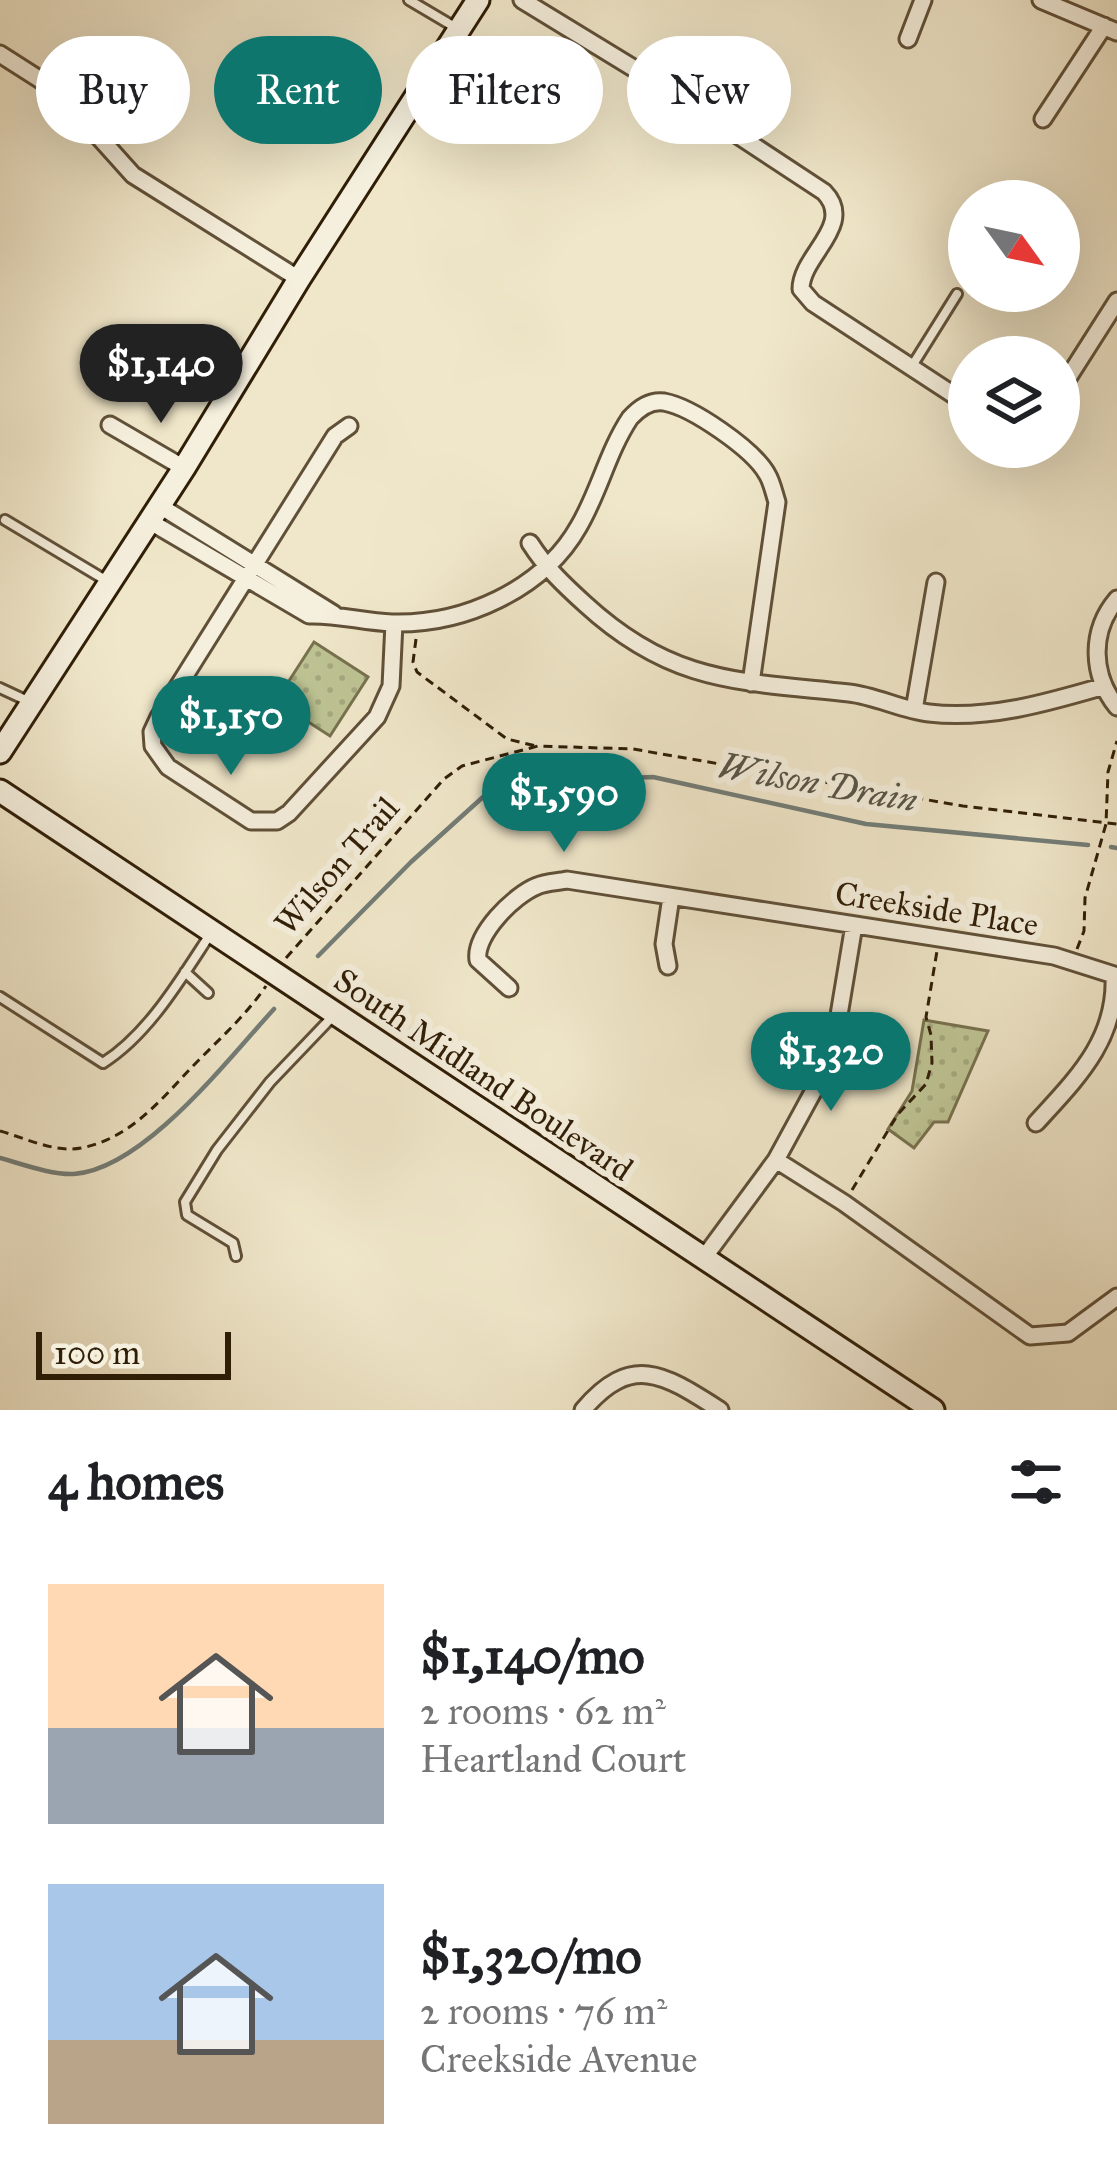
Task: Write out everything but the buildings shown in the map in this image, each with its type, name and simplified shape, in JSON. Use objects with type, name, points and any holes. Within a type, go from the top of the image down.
[{"type":"main road","points":[[0,752],[478,0]]},
{"type":"main road","name":"South Midland Boulevard","points":[[0,791],[921,1407]]},
{"type":"street","points":[[522,0],[824,192],[833,201],[836,219],[801,277],[801,289],[813,303],[948,391]]},
{"type":"street","points":[[908,39],[923,0]]},
{"type":"street","points":[[1041,0],[1111,29],[1043,119]]},
{"type":"street","points":[[0,54],[86,109],[98,136],[133,175],[299,279]]},
{"type":"street","points":[[1080,359],[1117,301]]},
{"type":"street","points":[[155,513],[310,615],[418,622],[484,607],[546,568],[581,524],[621,431],[638,408],[661,401],[689,412],[741,446],[770,478],[777,502],[751,682]]},
{"type":"street","points":[[110,425],[184,467]]},
{"type":"street","points":[[349,426],[335,436],[152,732],[153,746],[168,767],[250,821],[277,821],[377,717],[391,686],[394,623]]},
{"type":"street","points":[[530,543],[546,568],[614,630],[651,655],[696,673],[857,694],[914,710],[960,716],[1034,706],[1101,687]]},
{"type":"street","points":[[914,710],[936,582]]},
{"type":"street","points":[[1117,599],[1101,632],[1096,664],[1101,687],[1117,707]]},
{"type":"street","name":"Creekside Place","points":[[509,988],[482,967],[476,948],[516,901],[537,886],[567,880],[941,938],[1072,962],[1114,975],[1106,1035],[1093,1060],[1036,1123]]},
{"type":"street","points":[[668,966],[664,944],[671,896]]},
{"type":"street","points":[[703,1258],[776,1160],[832,1057],[854,925]]},
{"type":"street","points":[[776,1160],[1030,1336],[1068,1333],[1117,1297]]},
{"type":"street","points":[[583,1410],[608,1383],[630,1373],[649,1373],[720,1410]]},
{"type":"lane","points":[[409,0],[460,29]]},
{"type":"lane","points":[[911,367],[948,308]]},
{"type":"lane","points":[[5,520],[109,582]]},
{"type":"lane","points":[[0,688],[31,703]]},
{"type":"lane","points":[[0,998],[103,1063],[116,1054],[185,972],[211,932]]},
{"type":"lane","points":[[185,972],[208,993]]},
{"type":"lane","points":[[236,1256],[233,1243],[188,1215],[185,1202],[217,1150],[270,1082],[335,1013]]},
{"type":"path","points":[[418,622],[413,662],[417,672],[506,739],[538,746]]},
{"type":"path","points":[[1072,962],[1084,931],[1085,898],[1106,824],[1108,772],[1117,741]]},
{"type":"path","name":"Wilson Trail","points":[[286,958],[444,779],[462,766],[538,746],[634,749],[963,806],[1117,824]]},
{"type":"path","points":[[844,1203],[898,1114],[926,1084],[932,1035],[926,1017],[941,938]]},
{"type":"path","points":[[0,1131],[58,1148],[81,1148],[102,1141],[155,1109],[247,1013],[267,985]]},
{"type":"green space","points":[[314,642],[368,677],[330,736],[276,701]]},
{"type":"green space","points":[[924,1020],[988,1031],[948,1122],[934,1122],[914,1148],[888,1129],[912,1091]]},
{"type":"waterway","name":"Wilson Drain","points":[[318,956],[483,797],[547,781],[653,777],[866,824],[1088,845]]},
{"type":"waterway","name":"Wilson Drain","points":[[1111,847],[1117,848]]},
{"type":"waterway","name":"Wilson Drain","points":[[0,1158],[74,1174],[101,1168],[156,1133],[274,1009]]}]
